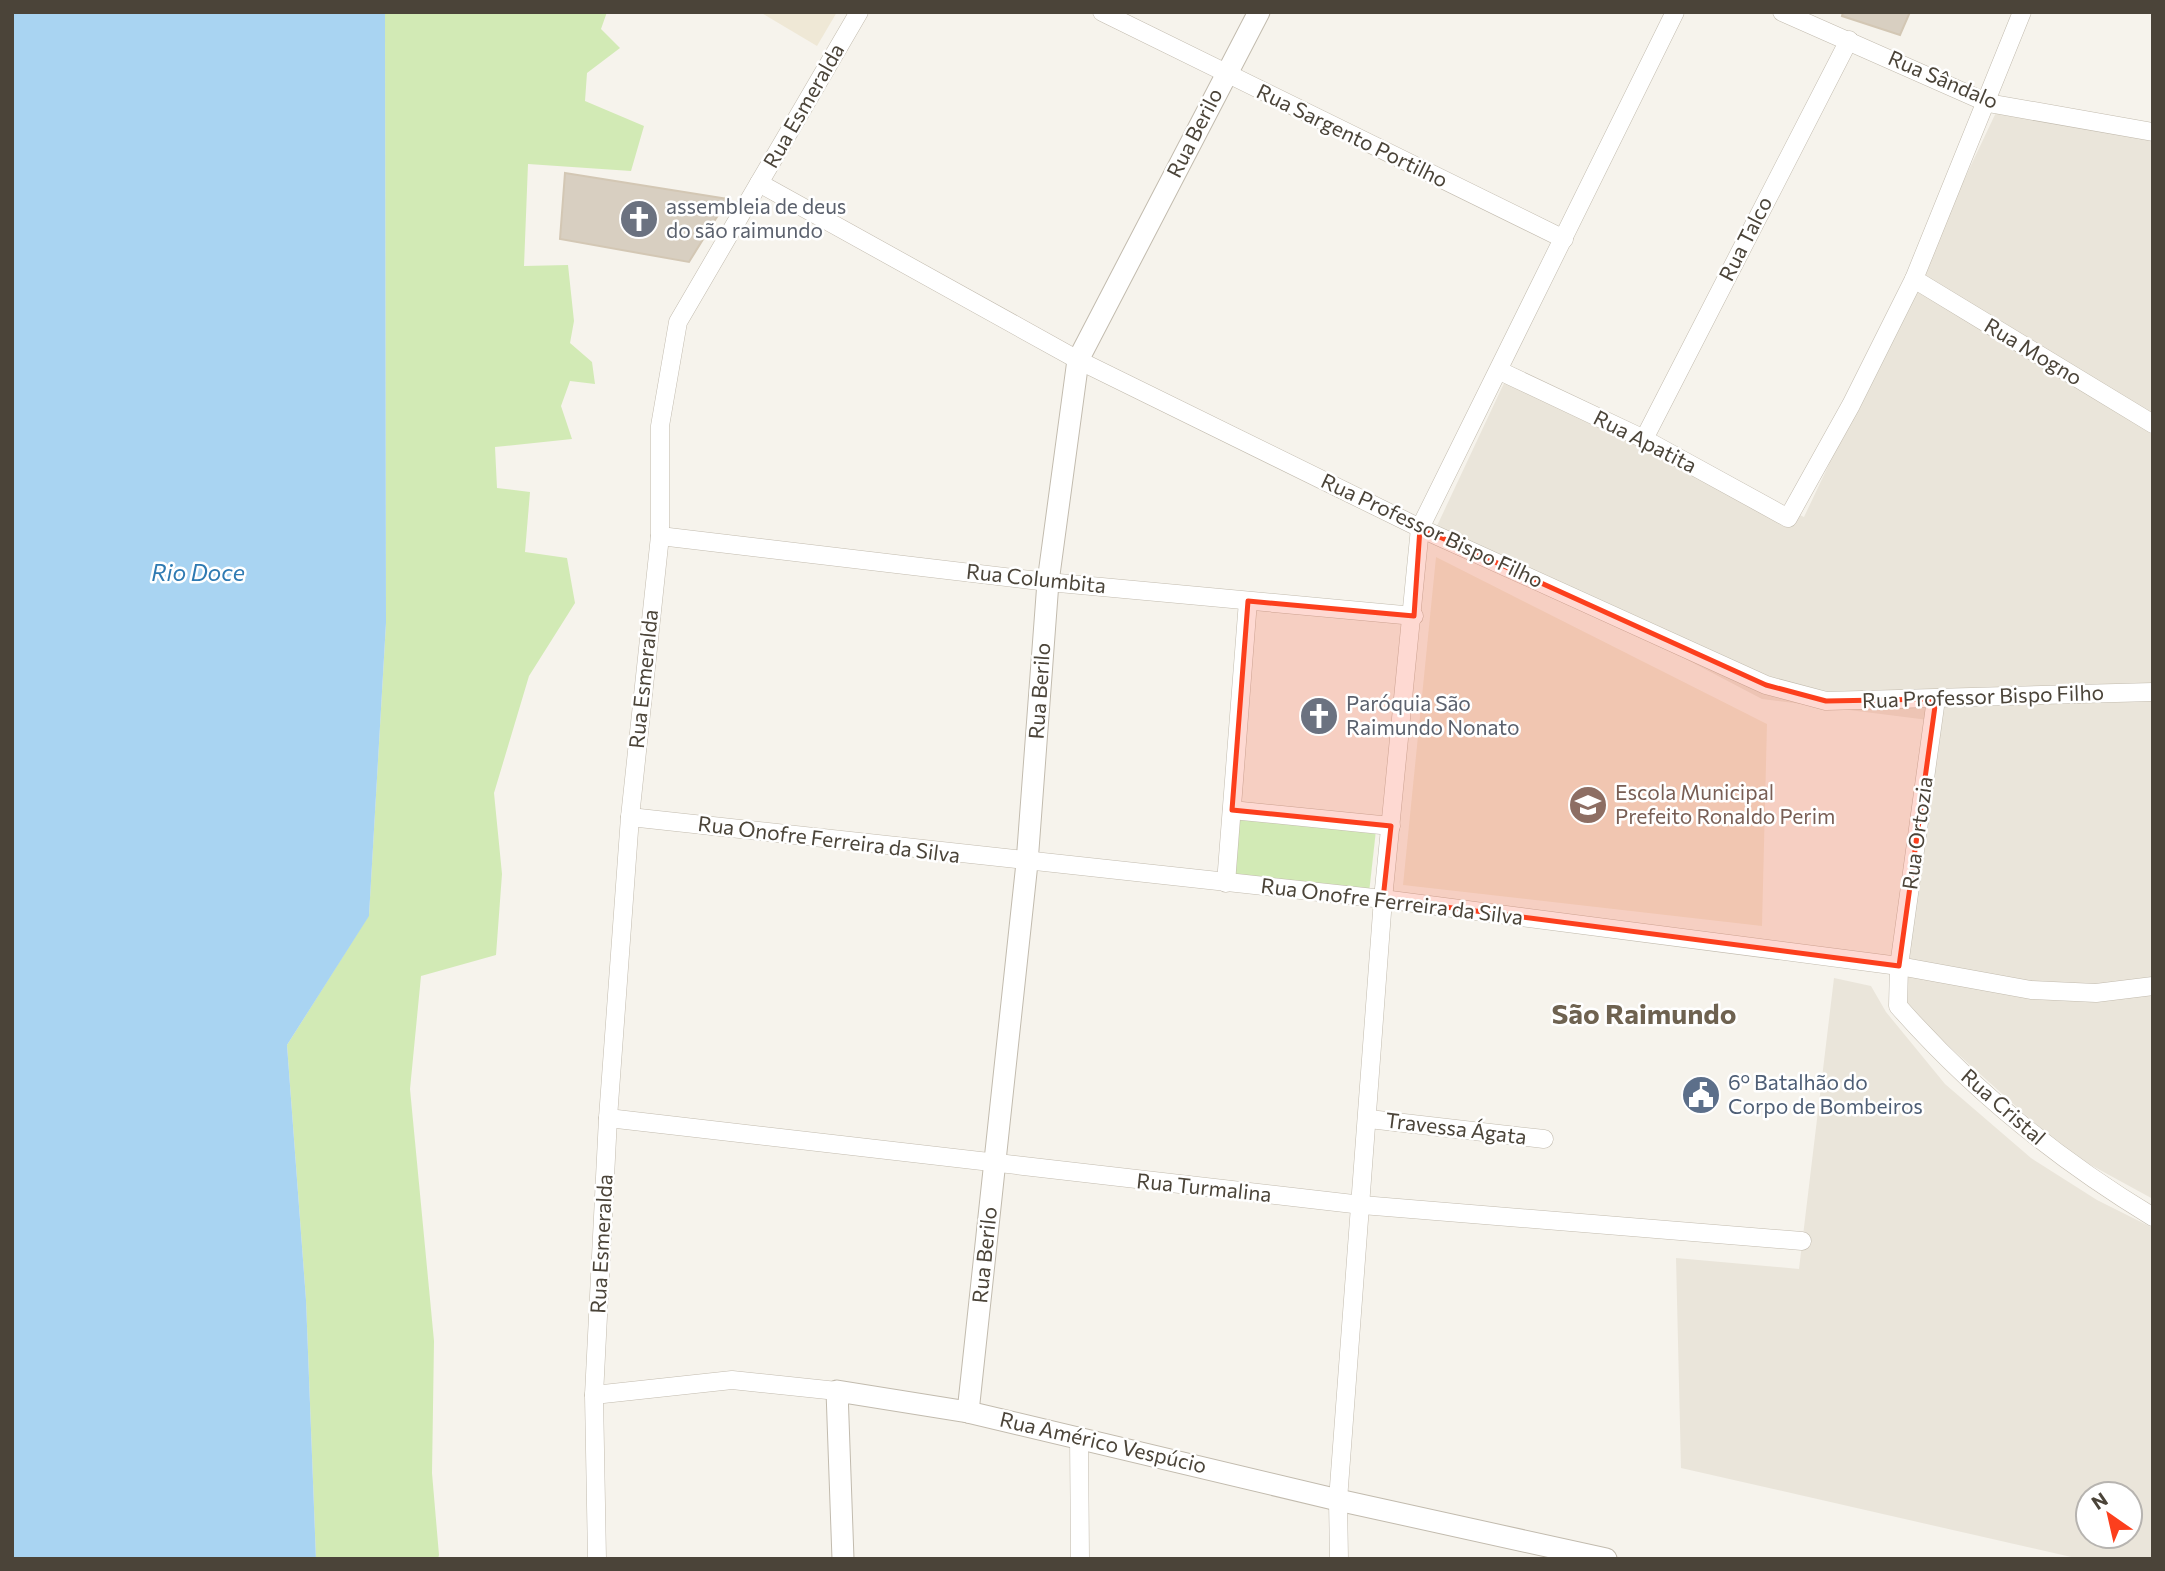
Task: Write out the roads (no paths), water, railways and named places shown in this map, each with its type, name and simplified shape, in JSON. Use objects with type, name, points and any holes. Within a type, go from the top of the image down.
[{"type":"street","name":"Rua Esmeralda","points":[[597,1559],[594,1395],[608,1118],[630,817],[660,536],[660,426],[678,322],[859,12]]},
{"type":"street","name":"Rua Sargento Portilho","points":[[1102,12],[1564,239]]},
{"type":"street","name":"Rua Berilo","points":[[968,1412],[1027,863],[1048,582],[1078,360],[1259,12]]},
{"type":"street","points":[[1339,1559],[1338,1500],[1383,899],[1414,616],[1420,528],[1500,371],[1675,12]]},
{"type":"street","name":"Rua Sândalo","points":[[1782,12],[1988,103],[2153,132]]},
{"type":"street","points":[[1914,279],[1988,103],[2022,12]]},
{"type":"street","name":"Rua Talco","points":[[1644,439],[1849,40]]},
{"type":"street","name":"Rua Professor Bispo Filho","points":[[759,183],[1078,360],[1420,528],[1766,685],[1826,701],[2153,692]]},
{"type":"street","name":"Rua Apatita","points":[[1500,371],[1644,439],[1788,518],[1851,405],[1914,279]]},
{"type":"street","name":"Rua Mogno","points":[[1914,279],[2153,424]]},
{"type":"street","name":"Rua Columbita","points":[[660,536],[1048,582],[1414,616]]},
{"type":"street","points":[[1226,883],[1248,601]]},
{"type":"street","name":"Rua Ortozia","points":[[1899,966],[1936,699]]},
{"type":"street","points":[[1232,810],[1391,826]]},
{"type":"street","name":"Rua Onofre Ferreira da Silva","points":[[630,817],[1027,863],[1383,899],[1899,966],[2038,990],[2096,993],[2153,986]]},
{"type":"street","name":"Rua Cristal","points":[[1899,966],[1898,1006],[1931,1043],[1996,1105],[2042,1142],[2101,1185],[2153,1217]]},
{"type":"street","name":"Rua Turmalina","points":[[608,1118],[1362,1205],[1802,1241]]},
{"type":"street","name":"Travessa Ágata","points":[[1368,1119],[1544,1139]]},
{"type":"street","name":"Rua Américo Vespúcio","points":[[594,1395],[732,1380],[837,1391],[968,1412],[1580,1556],[1606,1559]]},
{"type":"street","points":[[837,1391],[843,1559]]},
{"type":"street","points":[[1079,1436],[1080,1559]]},
{"type":"water","name":"Rio Doce","points":[[12,12],[385,12],[386,623],[369,916],[287,1045],[306,1300],[316,1559],[12,1559]]},
{"type":"place","name":"assembleia de deus do são raimundo","points":[[639,219]]},
{"type":"place","name":"Paróquia São Raimundo Nonato","points":[[1319,716]]},
{"type":"place","name":"Escola Municipal Prefeito Ronaldo Perim","points":[[1588,805]]},
{"type":"place","name":"6º Batalhão do Corpo de Bombeiros","points":[[1701,1095]]},
{"type":"district","name":"São Raimundo","points":[[1644,1014]]}]
